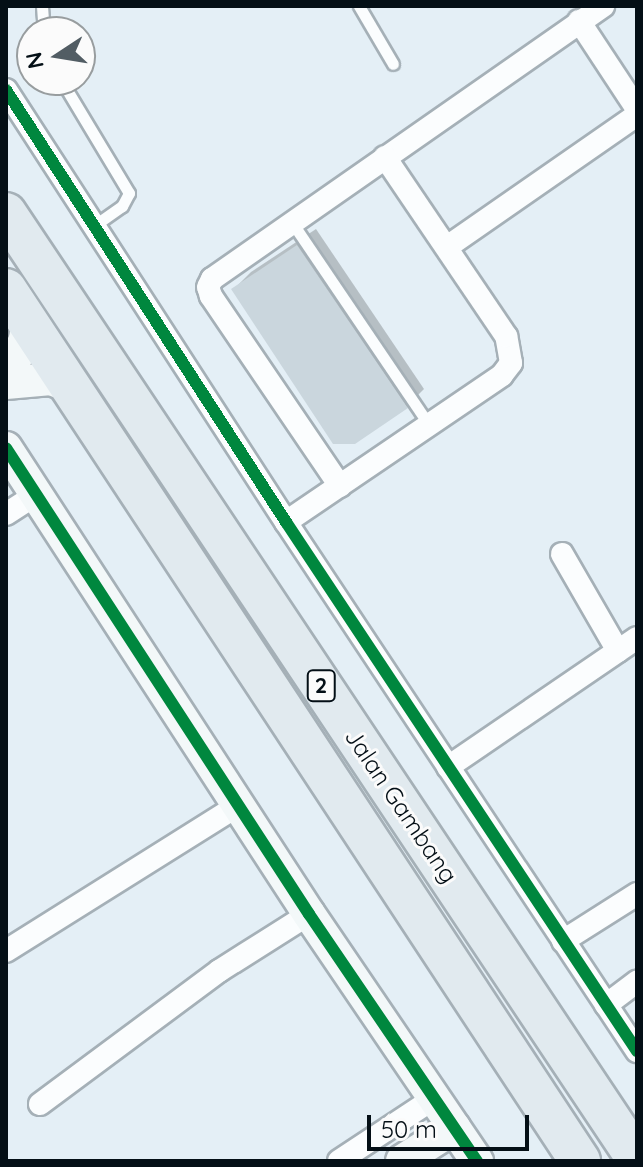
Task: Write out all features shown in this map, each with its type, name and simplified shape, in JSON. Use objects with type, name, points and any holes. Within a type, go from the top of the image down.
[{"type":"highway","name":"Jalan Gambang","points":[[6,213],[637,1159]]},
{"type":"highway","name":"Jalan Gambang","points":[[16,305],[580,1161]]},
{"type":"street","points":[[340,486],[208,287],[212,279],[603,6]]},
{"type":"street","points":[[579,21],[637,109]]},
{"type":"street","points":[[6,90],[286,522],[637,1051]]},
{"type":"street","points":[[447,247],[637,115]]},
{"type":"street","points":[[286,522],[502,375],[511,363],[506,336],[385,157]]},
{"type":"street","points":[[16,305],[25,340],[6,380],[51,379],[71,387]]},
{"type":"street","points":[[6,448],[309,914],[477,1161]]},
{"type":"street","points":[[6,514],[35,495]]},
{"type":"street","points":[[562,554],[618,651]]},
{"type":"street","points":[[448,767],[637,638]]},
{"type":"street","points":[[6,951],[239,805]]},
{"type":"street","points":[[563,941],[637,894]]},
{"type":"street","points":[[40,1104],[219,971],[309,914]]},
{"type":"street","points":[[606,1005],[637,982]]},
{"type":"street","points":[[339,1161],[433,1099]]},
{"type":"street","points":[[402,1161],[454,1128]]},
{"type":"lane","points":[[359,6],[393,64]]},
{"type":"lane","points":[[71,96],[129,193],[122,206],[95,225]]},
{"type":"lane","points":[[293,224],[429,425]]},
{"type":"building","points":[[297,245],[408,408],[355,444],[333,444],[231,289]]},
{"type":"cycle path","points":[[6,90],[286,522],[637,1051]]},
{"type":"cycle path","points":[[6,448],[309,914],[477,1161]]}]
